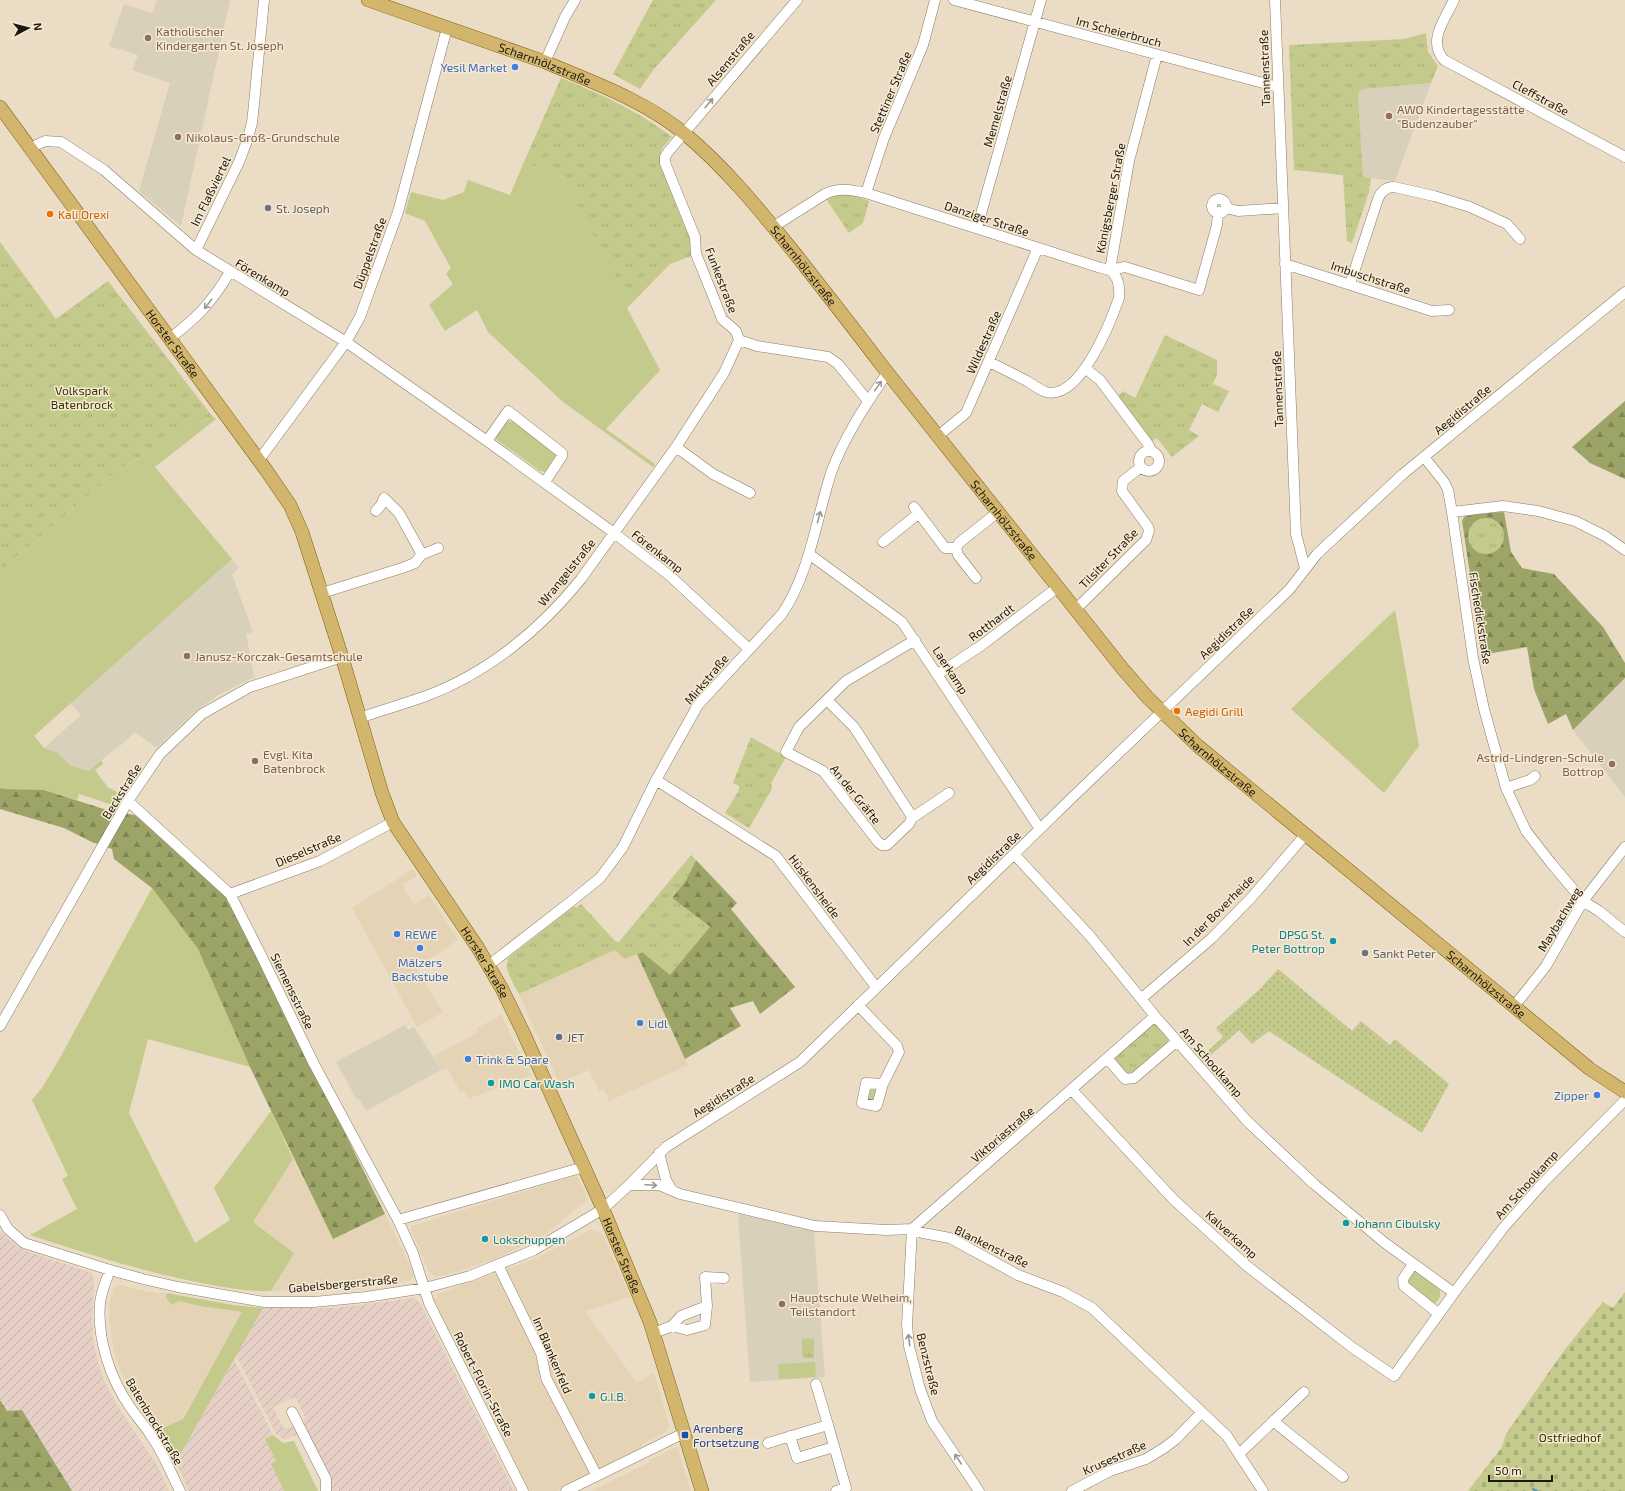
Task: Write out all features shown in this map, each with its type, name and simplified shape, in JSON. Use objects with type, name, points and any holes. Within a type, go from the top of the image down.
[{"type":"main road","name":"Scharnhölzstraße","points":[[368,0],[545,62],[630,98],[651,110],[683,133],[712,158],[756,204],[998,512],[1122,668],[1148,698],[1198,746],[1590,1068],[1625,1092]]},
{"type":"main road","name":"Horster Straße","points":[[0,107],[259,460],[290,505],[298,521],[322,592],[382,793],[393,822],[489,965],[523,1032],[630,1270],[654,1333],[702,1491]]},
{"type":"street","name":"Im Flaßviertel","points":[[196,250],[239,162],[247,142],[254,104],[264,0]]},
{"type":"street","points":[[545,62],[565,17],[575,0]]},
{"type":"street","name":"Alsenstraße","points":[[683,133],[797,0]]},
{"type":"street","name":"Stettiner Straße","points":[[866,193],[884,138],[923,45],[935,0]]},
{"type":"street","name":"Im Scheierbruch","points":[[954,0],[1278,87]]},
{"type":"street","name":"Memelstraße","points":[[977,228],[1041,0]]},
{"type":"street","name":"Tannenstraße","points":[[1275,0],[1296,534],[1305,568]]},
{"type":"street","name":"Cleffstraße","points":[[1454,0],[1436,36],[1437,49],[1444,60],[1625,157]]},
{"type":"street","name":"Düppelstraße","points":[[259,460],[346,342],[360,317],[398,212],[447,28]]},
{"type":"street","name":"Königsberger Straße","points":[[989,362],[1047,392],[1059,391],[1066,387],[1086,369],[1119,298],[1118,281],[1116,276],[1110,270],[1128,161],[1157,55]]},
{"type":"street","name":"Funkestraße","points":[[683,133],[665,157],[666,163],[695,237],[696,254],[710,291],[722,319],[736,331],[739,340]]},
{"type":"street","name":"Förenkamp","points":[[30,148],[45,141],[61,142],[104,170],[196,250],[346,342],[487,441],[614,533],[669,575],[749,649]]},
{"type":"street","points":[[1350,284],[1378,199],[1383,190],[1390,187],[1434,196],[1470,207],[1507,224],[1520,239]]},
{"type":"street","name":"Danziger Straße","points":[[773,226],[832,191],[848,189],[866,193],[1110,270],[1125,267],[1199,290],[1222,210],[1238,211],[1283,208]]},
{"type":"street","name":"Wildestraße","points":[[938,436],[966,414],[1038,248]]},
{"type":"street","name":"Imbuschstraße","points":[[1285,264],[1432,311],[1449,310]]},
{"type":"street","points":[[169,339],[188,325],[204,310],[231,272]]},
{"type":"street","name":"Aegidistraße","points":[[603,1209],[666,1147],[800,1062],[1289,590],[1305,568],[1318,554],[1403,474],[1625,292]]},
{"type":"street","points":[[739,340],[757,346],[828,357],[838,364],[868,401]]},
{"type":"street","name":"Wrangelstraße","points":[[360,718],[427,695],[468,676],[488,664],[524,638],[564,599],[676,448],[724,373],[737,349],[739,340]]},
{"type":"street","points":[[1086,369],[1100,380],[1151,450],[1155,452],[1160,459],[1158,467],[1152,471],[1144,470],[1141,467],[1139,459],[1144,452],[1151,450]]},
{"type":"street","name":"Mirkstraße","points":[[489,965],[600,878],[623,847],[656,780],[698,706],[782,614],[791,600],[809,554],[833,468],[842,447],[868,401],[888,372]]},
{"type":"street","points":[[487,441],[508,411],[562,453],[562,456],[544,482]]},
{"type":"street","points":[[676,448],[713,474],[750,493]]},
{"type":"street","name":"Fischedickstraße","points":[[1424,457],[1444,482],[1448,490],[1473,658],[1484,709],[1506,788],[1526,831],[1583,901],[1599,911],[1625,932]]},
{"type":"street","name":"Tilsiter Straße","points":[[1076,609],[1146,540],[1148,536],[1148,527],[1124,496],[1122,491],[1123,481],[1141,467]]},
{"type":"street","points":[[376,511],[384,498],[399,513],[421,555]]},
{"type":"street","points":[[1452,512],[1503,506],[1538,511],[1575,520],[1606,536],[1625,550]]},
{"type":"street","points":[[883,542],[916,511],[945,548],[956,548]]},
{"type":"street","points":[[976,578],[958,555],[956,548],[959,543],[998,512]]},
{"type":"street","points":[[322,592],[402,568],[415,563],[421,555],[438,548]]},
{"type":"street","name":"Laerkamp","points":[[809,554],[902,622],[1040,829]]},
{"type":"street","name":"Rotthardt","points":[[938,674],[982,645],[1058,587]]},
{"type":"street","name":"An der Gräfte","points":[[915,640],[846,681],[800,727],[786,752],[823,771],[878,842],[882,845],[887,845],[893,841],[909,824],[912,818],[948,793]]},
{"type":"street","name":"Beckstraße","points":[[0,1026],[128,801],[160,754],[202,714],[250,687],[342,657]]},
{"type":"street","points":[[827,700],[854,727],[910,812],[912,818]]},
{"type":"street","points":[[1506,788],[1530,780],[1535,776]]},
{"type":"street","name":"Hüskensheide","points":[[656,780],[776,856],[876,987]]},
{"type":"street","name":"Siemensstraße","points":[[128,801],[230,894],[267,966],[314,1064],[398,1220],[413,1253],[425,1288]]},
{"type":"street","name":"Dieselstraße","points":[[230,894],[320,861],[393,822]]},
{"type":"street","name":"In der Boverheide","points":[[1142,998],[1212,938],[1251,898],[1306,834]]},
{"type":"street","name":"Maybachweg","points":[[1515,1005],[1546,966],[1583,901],[1625,847]]},
{"type":"street","name":"Am Schoolkamp","points":[[1014,854],[1090,936],[1176,1041],[1247,1121],[1314,1184],[1412,1264],[1454,1293]]},
{"type":"street","points":[[858,1006],[899,1050],[898,1056],[883,1084]]},
{"type":"street","name":"Viktoriastraße","points":[[912,1228],[1155,1016]]},
{"type":"street","points":[[1107,1058],[1125,1079],[1131,1079],[1176,1041]]},
{"type":"street","name":"Kalverkamp","points":[[1072,1090],[1174,1200],[1246,1266],[1353,1348],[1394,1376]]},
{"type":"street","name":"Am Schoolkamp","points":[[1394,1376],[1504,1227],[1542,1184],[1625,1100]]},
{"type":"street","points":[[659,1153],[666,1180],[672,1190]]},
{"type":"street","points":[[398,1220],[584,1167]]},
{"type":"street","name":"Blankenstraße","points":[[629,1185],[659,1185],[680,1194],[815,1226],[886,1230],[912,1228],[950,1238],[1018,1275],[1063,1292],[1092,1308],[1227,1436],[1263,1491]]},
{"type":"street","name":"Gabelsbergerstraße","points":[[0,1215],[8,1229],[22,1242],[110,1270],[178,1287],[264,1302],[314,1302],[366,1297],[425,1288],[470,1276],[534,1250],[603,1209]]},
{"type":"street","name":"Benzstraße","points":[[912,1228],[907,1325],[910,1346],[920,1389],[932,1420],[979,1491]]},
{"type":"street","points":[[1412,1264],[1403,1278],[1404,1286],[1439,1314]]},
{"type":"street","name":"Im Blankenfeld","points":[[498,1265],[541,1353],[546,1378],[597,1476]]},
{"type":"street","name":"Batenbrockstraße","points":[[110,1270],[100,1302],[100,1318],[105,1352],[121,1392],[129,1407],[152,1437],[180,1491]]},
{"type":"street","points":[[672,1326],[687,1330],[705,1325],[707,1306],[705,1278],[724,1278]]},
{"type":"street","name":"Robert-Florin-Straße","points":[[425,1288],[429,1303],[523,1491]]},
{"type":"street","points":[[654,1333],[672,1326],[681,1316],[707,1306]]},
{"type":"street","points":[[816,1384],[834,1447],[843,1490]]},
{"type":"street","points":[[1239,1454],[1304,1392]]},
{"type":"street","points":[[292,1412],[326,1479],[326,1491]]},
{"type":"street","name":"Krusestraße","points":[[1072,1491],[1110,1471],[1146,1459],[1176,1439],[1201,1413]]},
{"type":"street","points":[[1273,1421],[1343,1477]]},
{"type":"street","points":[[768,1443],[828,1425]]},
{"type":"street","points":[[566,1491],[684,1433]]},
{"type":"street","points":[[790,1436],[797,1458],[834,1447]]},
{"type":"shaded area","name":"Nikolaus-Groß-Grundschule","points":[[157,0],[230,0],[181,226],[139,191],[170,83],[132,70],[138,55],[109,46],[124,4],[152,13]]},
{"type":"shaded area","name":"AWO Kindertagesstätte \"Budenzauber\"","points":[[1431,83],[1395,181],[1363,177],[1358,93],[1363,89]]},
{"type":"shaded area","name":"Janusz-Korczak-Gesamtschule","points":[[232,559],[239,568],[232,574],[253,632],[246,634],[254,677],[218,695],[192,714],[157,748],[135,732],[89,771],[71,766],[58,753],[44,748],[81,715],[70,703]]},
{"type":"shaded area","name":"Astrid-Lindgren-Schule Bottrop","points":[[1625,678],[1625,797],[1573,730]]},
{"type":"shaded area","points":[[413,869],[417,876],[402,885],[414,905],[429,895],[458,940],[416,968],[443,1012],[417,1027],[352,908]]},
{"type":"shaded area","points":[[615,950],[625,959],[637,954],[688,1065],[609,1101],[604,1089],[599,1091],[589,1070],[559,1083],[519,994]]},
{"type":"shaded area","points":[[501,1015],[531,1075],[468,1099],[464,1091],[461,1093],[447,1068],[441,1070],[433,1056],[479,1032],[477,1028]]},
{"type":"shaded area","points":[[405,1025],[408,1030],[414,1027],[441,1070],[366,1111],[359,1099],[357,1100],[336,1062]]},
{"type":"shaded area","points":[[293,1159],[333,1239],[385,1214],[413,1272],[411,1280],[358,1289],[271,1291],[294,1253],[253,1222]]},
{"type":"shaded area","points":[[574,1176],[578,1178],[587,1198],[586,1201],[543,1236],[495,1259],[452,1273],[436,1277],[429,1272],[411,1226]]},
{"type":"shaded area","name":"Hauptschule Welheim, Teilstandort","points":[[738,1214],[814,1231],[825,1377],[750,1382]]},
{"type":"shaded area","points":[[590,1230],[599,1232],[603,1235],[630,1297],[585,1311],[637,1383],[654,1373],[669,1426],[667,1431],[642,1444],[641,1449],[557,1491],[529,1491],[433,1303],[433,1299],[435,1299],[440,1293],[535,1259]]},
{"type":"shaded area","points":[[0,1231],[15,1245],[26,1251],[92,1273],[94,1281],[92,1317],[93,1340],[100,1369],[106,1385],[117,1405],[157,1465],[169,1491],[72,1491],[22,1410],[7,1411],[0,1400]]},
{"type":"shaded area","points":[[121,1285],[150,1292],[167,1293],[166,1295],[179,1301],[200,1306],[242,1312],[182,1419],[158,1430],[126,1384],[114,1352],[109,1318],[110,1303],[113,1289]]},
{"type":"shaded area","points":[[415,1298],[420,1303],[514,1491],[330,1491],[302,1423],[306,1418],[295,1397],[273,1407],[284,1429],[293,1427],[299,1434],[283,1439],[276,1434],[236,1355],[263,1308],[335,1308]]},
{"type":"shaded area","points":[[234,1360],[273,1435],[266,1440],[276,1461],[271,1464],[284,1491],[189,1491],[176,1462]]},
{"type":"shaded area","points":[[677,1447],[691,1491],[591,1491],[650,1462],[650,1460]]},
{"type":"green space","points":[[653,0],[716,0],[654,69],[640,89],[613,74]]},
{"type":"green space","points":[[1426,33],[1428,52],[1438,66],[1431,83],[1363,89],[1358,93],[1363,177],[1371,178],[1369,192],[1352,243],[1347,241],[1343,175],[1294,170],[1289,45],[1404,39]]},
{"type":"green space","points":[[561,78],[619,104],[646,119],[672,137],[662,148],[660,159],[690,236],[691,256],[670,264],[630,305],[562,177],[524,162]]},
{"type":"green space","points":[[524,162],[562,177],[630,305],[627,308],[660,370],[606,429],[655,464],[653,467],[563,402],[488,332],[477,310],[445,331],[429,305],[453,284],[446,274],[451,268],[425,221],[405,213],[411,192],[443,200],[464,192],[468,180],[510,195]]},
{"type":"green space","points":[[841,194],[855,196],[869,201],[863,223],[849,233],[826,199]]},
{"type":"green space","name":"Volkspark Batenbrock","points":[[0,242],[56,319],[108,281],[212,416],[152,449],[118,470],[0,571]]},
{"type":"green space","points":[[1165,335],[1217,360],[1217,374],[1213,384],[1229,391],[1218,412],[1202,404],[1189,430],[1199,436],[1172,457],[1157,438],[1151,442],[1117,398],[1123,391],[1135,398]]},
{"type":"green space","points":[[1625,401],[1625,479],[1590,463],[1572,447]]},
{"type":"green space","points":[[212,416],[216,419],[155,467],[232,559],[34,736],[44,748],[58,753],[71,766],[89,771],[101,760],[103,764],[95,770],[109,789],[110,788],[122,795],[116,806],[79,794],[77,800],[44,790],[0,788],[0,571],[118,470],[152,449]]},
{"type":"green space","points":[[505,422],[513,422],[556,453],[557,456],[545,472],[540,471],[496,439],[495,436]]},
{"type":"green space","points":[[1504,512],[1511,552],[1522,568],[1554,574],[1603,627],[1625,663],[1625,678],[1573,730],[1566,714],[1548,724],[1534,689],[1527,647],[1481,655],[1462,521],[1464,517],[1475,514]]},
{"type":"green space","points":[[1490,518],[1499,523],[1503,529],[1503,543],[1499,549],[1490,554],[1482,554],[1473,549],[1469,543],[1468,532],[1473,523],[1479,519]]},
{"type":"green space","points":[[1395,610],[1419,746],[1384,793],[1291,709]]},
{"type":"green space","points":[[751,737],[786,757],[771,783],[772,789],[749,828],[725,813],[739,790],[739,786],[733,783]]},
{"type":"green space","points":[[0,788],[44,790],[110,811],[135,815],[228,897],[385,1214],[333,1239],[250,1067],[198,949],[152,888],[114,859],[112,849],[92,842],[64,828],[0,809]]},
{"type":"green space","points":[[691,855],[696,860],[686,880],[672,898],[710,927],[670,975],[642,952],[625,959],[615,950],[519,994],[508,972],[507,959],[574,906],[576,908],[581,904],[615,941],[619,942]]},
{"type":"green space","points":[[696,860],[737,903],[731,909],[795,987],[760,1014],[753,1001],[730,1008],[741,1026],[685,1059],[637,954],[710,927],[672,898],[686,880]]},
{"type":"green space","points":[[152,888],[198,949],[250,1067],[148,1039],[129,1113],[195,1243],[230,1220],[214,1188],[271,1111],[293,1159],[253,1222],[294,1253],[271,1291],[231,1288],[185,1280],[140,1269],[30,1235],[77,1209],[62,1179],[68,1176],[32,1100],[42,1088],[61,1056]]},
{"type":"green space","points":[[1278,969],[1352,1031],[1361,1021],[1390,1045],[1395,1039],[1449,1084],[1422,1133],[1269,1031],[1252,1044],[1239,1030],[1202,1063],[1198,1060],[1223,1037],[1216,1028],[1261,988]]},
{"type":"green space","points":[[1151,1025],[1157,1025],[1168,1039],[1168,1043],[1129,1076],[1115,1060],[1115,1058]]},
{"type":"green space","points":[[868,1088],[875,1088],[877,1090],[873,1101],[867,1099]]},
{"type":"green space","points":[[1413,1271],[1416,1271],[1440,1290],[1440,1297],[1434,1305],[1408,1286],[1406,1279]]},
{"type":"green space","name":"Ostfriedhof","points":[[1625,1292],[1625,1491],[1468,1491],[1502,1447],[1506,1434],[1563,1352],[1603,1302],[1613,1308]]},
{"type":"green space","points":[[167,1293],[233,1305],[263,1308],[176,1462],[158,1430],[183,1419],[242,1312],[200,1306],[179,1301],[171,1305],[166,1297]]},
{"type":"green space","points":[[814,1338],[814,1358],[802,1358],[802,1339]]},
{"type":"green space","points":[[815,1362],[816,1377],[779,1379],[778,1364]]},
{"type":"green space","points":[[0,1400],[7,1411],[22,1410],[72,1491],[0,1491]]},
{"type":"green space","points":[[273,1435],[283,1443],[294,1441],[318,1491],[284,1491],[271,1464],[276,1461],[265,1439]]},
{"type":"waterway","points":[[1533,1489],[1537,1491]]},
{"type":"place","name":"Katholischer Kindergarten St. Joseph","points":[[148,38]]},
{"type":"place","name":"Yesil Market","points":[[515,67]]},
{"type":"place","name":"AWO Kindertagesstätte \"Budenzauber\"","points":[[1389,116]]},
{"type":"place","name":"Nikolaus-Groß-Grundschule","points":[[178,137]]},
{"type":"place","name":"St. Joseph","points":[[268,208]]},
{"type":"place","name":"Kali Orexi","points":[[50,214]]},
{"type":"place","name":"Janusz-Korczak-Gesamtschule","points":[[187,656]]},
{"type":"place","name":"Aegidi Grill","points":[[1177,711]]},
{"type":"place","name":"Evgl. Kita Batenbrock","points":[[255,761]]},
{"type":"place","name":"Astrid-Lindgren-Schule Bottrop","points":[[1612,764]]},
{"type":"place","name":"REWE","points":[[397,934]]},
{"type":"place","name":"DPSG St. Peter Bottrop","points":[[1333,941]]},
{"type":"place","name":"Mälzers Backstube","points":[[420,948]]},
{"type":"place","name":"Sankt Peter","points":[[1365,953]]},
{"type":"place","name":"Lidl","points":[[640,1023]]},
{"type":"place","name":"JET","points":[[559,1037]]},
{"type":"place","name":"Trink & Spare","points":[[468,1059]]},
{"type":"place","name":"IMO Car Wash","points":[[491,1083]]},
{"type":"place","name":"Zipper","points":[[1597,1095]]},
{"type":"place","name":"Johann Cibulsky","points":[[1346,1223]]},
{"type":"place","name":"Lokschuppen","points":[[485,1239]]},
{"type":"place","name":"Hauptschule Welheim, Teilstandort","points":[[782,1304]]},
{"type":"place","name":"G.I.B.","points":[[592,1396]]},
{"type":"place","name":"Arenberg Fortsetzung","points":[[685,1435]]}]
